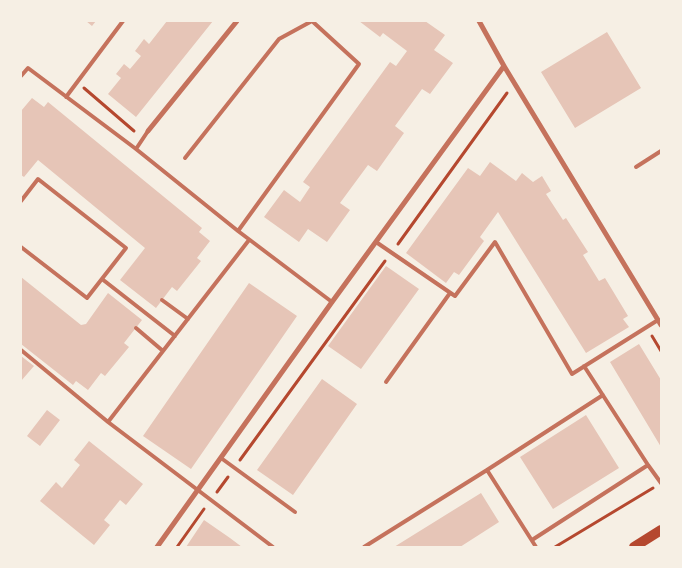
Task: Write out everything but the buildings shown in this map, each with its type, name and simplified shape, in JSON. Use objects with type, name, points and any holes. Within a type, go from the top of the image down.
[{"type":"main road","points":[[634,547],[661,530]]},
{"type":"street","points":[[148,131],[237,21]]},
{"type":"street","points":[[479,21],[504,66],[659,322]]},
{"type":"street","points":[[157,547],[504,66]]},
{"type":"lane","points":[[66,97],[122,21]]},
{"type":"lane","points":[[185,158],[279,39],[312,21],[359,64],[238,231]]},
{"type":"lane","points":[[21,76],[28,68],[136,149],[249,240],[332,302]]},
{"type":"lane","points":[[136,149],[148,131]]},
{"type":"lane","points":[[636,167],[661,151]]},
{"type":"lane","points":[[21,201],[38,179],[126,248],[87,298],[21,247]]},
{"type":"lane","points":[[108,422],[249,240]]},
{"type":"lane","points":[[376,242],[455,296],[495,242],[572,374],[659,322]]},
{"type":"lane","points":[[102,279],[175,336]]},
{"type":"lane","points":[[386,382],[450,293]]},
{"type":"lane","points":[[162,300],[188,319]]},
{"type":"lane","points":[[136,328],[163,351]]},
{"type":"lane","points":[[21,350],[108,422],[273,547]]},
{"type":"lane","points":[[584,366],[661,483]]},
{"type":"lane","points":[[364,547],[603,395]]},
{"type":"lane","points":[[221,458],[295,512]]},
{"type":"lane","points":[[532,540],[648,465]]},
{"type":"lane","points":[[487,470],[536,547]]},
{"type":"path","points":[[84,73],[83,87],[137,133],[148,131]]},
{"type":"path","points":[[177,547],[508,92]]},
{"type":"path","points":[[555,547],[661,483]]}]
